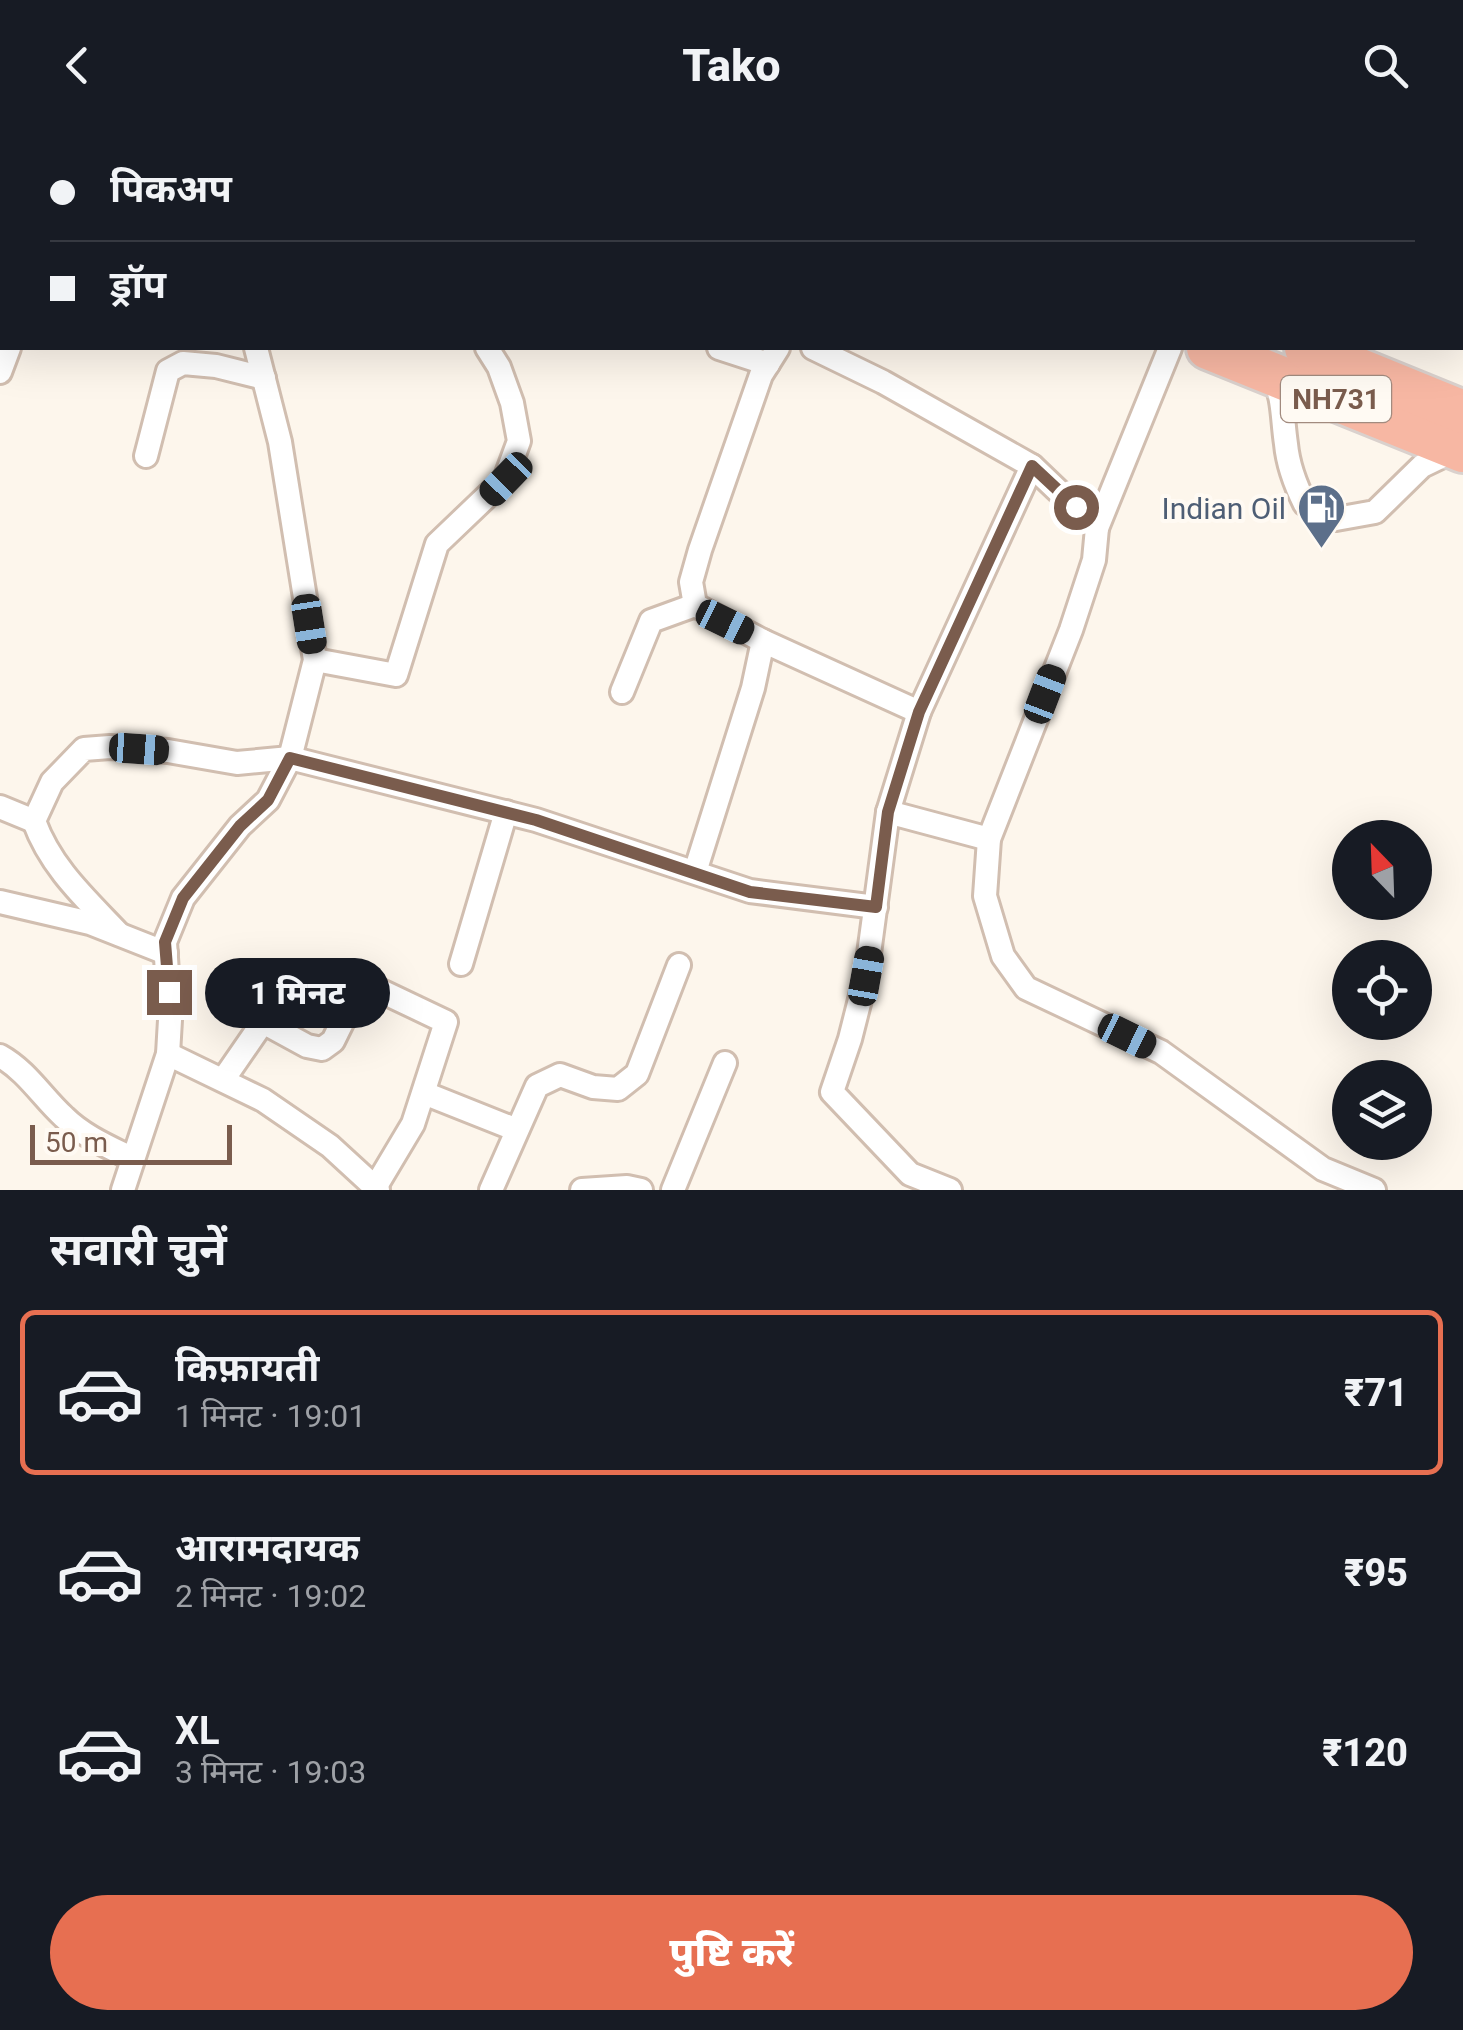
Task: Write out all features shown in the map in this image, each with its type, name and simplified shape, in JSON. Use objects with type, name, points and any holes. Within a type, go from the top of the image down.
[{"type":"highway","name":"NH731","points":[[1221,350],[1290,361],[1460,421]]},
{"type":"street","points":[[122,1190],[168,1054],[165,942],[183,898],[240,826],[268,800],[290,758],[314,660],[280,442],[257,350]]},
{"type":"street","points":[[314,660],[396,675],[437,544],[506,479],[519,442],[512,403],[500,367],[488,350]]},
{"type":"street","points":[[696,605],[691,582],[700,550],[761,375],[773,356],[732,350]]},
{"type":"street","points":[[817,350],[1032,466],[1098,528]]},
{"type":"street","points":[[1169,350],[1098,528],[1094,560],[1070,630],[988,839],[985,896],[1004,956],[1026,988],[1161,1052],[1317,1180],[1374,1190]]},
{"type":"street","points":[[1290,361],[1283,397],[1292,477],[1305,504],[1336,518],[1375,512],[1460,421]]},
{"type":"street","points":[[146,456],[168,371],[183,363],[216,366],[264,378]]},
{"type":"street","points":[[950,1190],[910,1182],[832,1092],[866,976],[888,812],[919,712],[1032,466]]},
{"type":"street","points":[[622,692],[651,621],[696,605],[763,641],[919,712]]},
{"type":"street","points":[[695,872],[753,688],[763,641]]},
{"type":"street","points":[[34,822],[52,782],[84,750],[110,747],[168,751],[236,763],[290,758],[506,812],[750,892],[876,907]]},
{"type":"street","points":[[0,807],[34,822],[52,860],[119,934]]},
{"type":"street","points":[[461,964],[506,812]]},
{"type":"street","points":[[888,812],[988,839]]},
{"type":"street","points":[[0,902],[90,923],[166,953]]},
{"type":"street","points":[[491,1190],[536,1086],[560,1075],[593,1087],[618,1089],[637,1074],[679,965]]},
{"type":"street","points":[[168,1054],[262,1100],[330,1146],[377,1188],[413,1124],[446,1022],[362,982],[333,1041],[322,1050],[263,1022],[223,1080]]},
{"type":"street","points":[[0,1056],[41,1089],[62,1116],[84,1134],[133,1159]]},
{"type":"street","points":[[672,1190],[724,1063]]},
{"type":"street","points":[[424,1093],[517,1130]]},
{"type":"street","points":[[582,1190],[642,1190]]},
{"type":"place","name":"Indian Oil","points":[[1321,550]]},
{"type":"route","points":[[169,992],[165,942],[183,898],[240,826],[268,800],[290,758],[536,820],[750,892],[876,907],[888,812],[919,712],[1032,466],[1076,507]]}]
